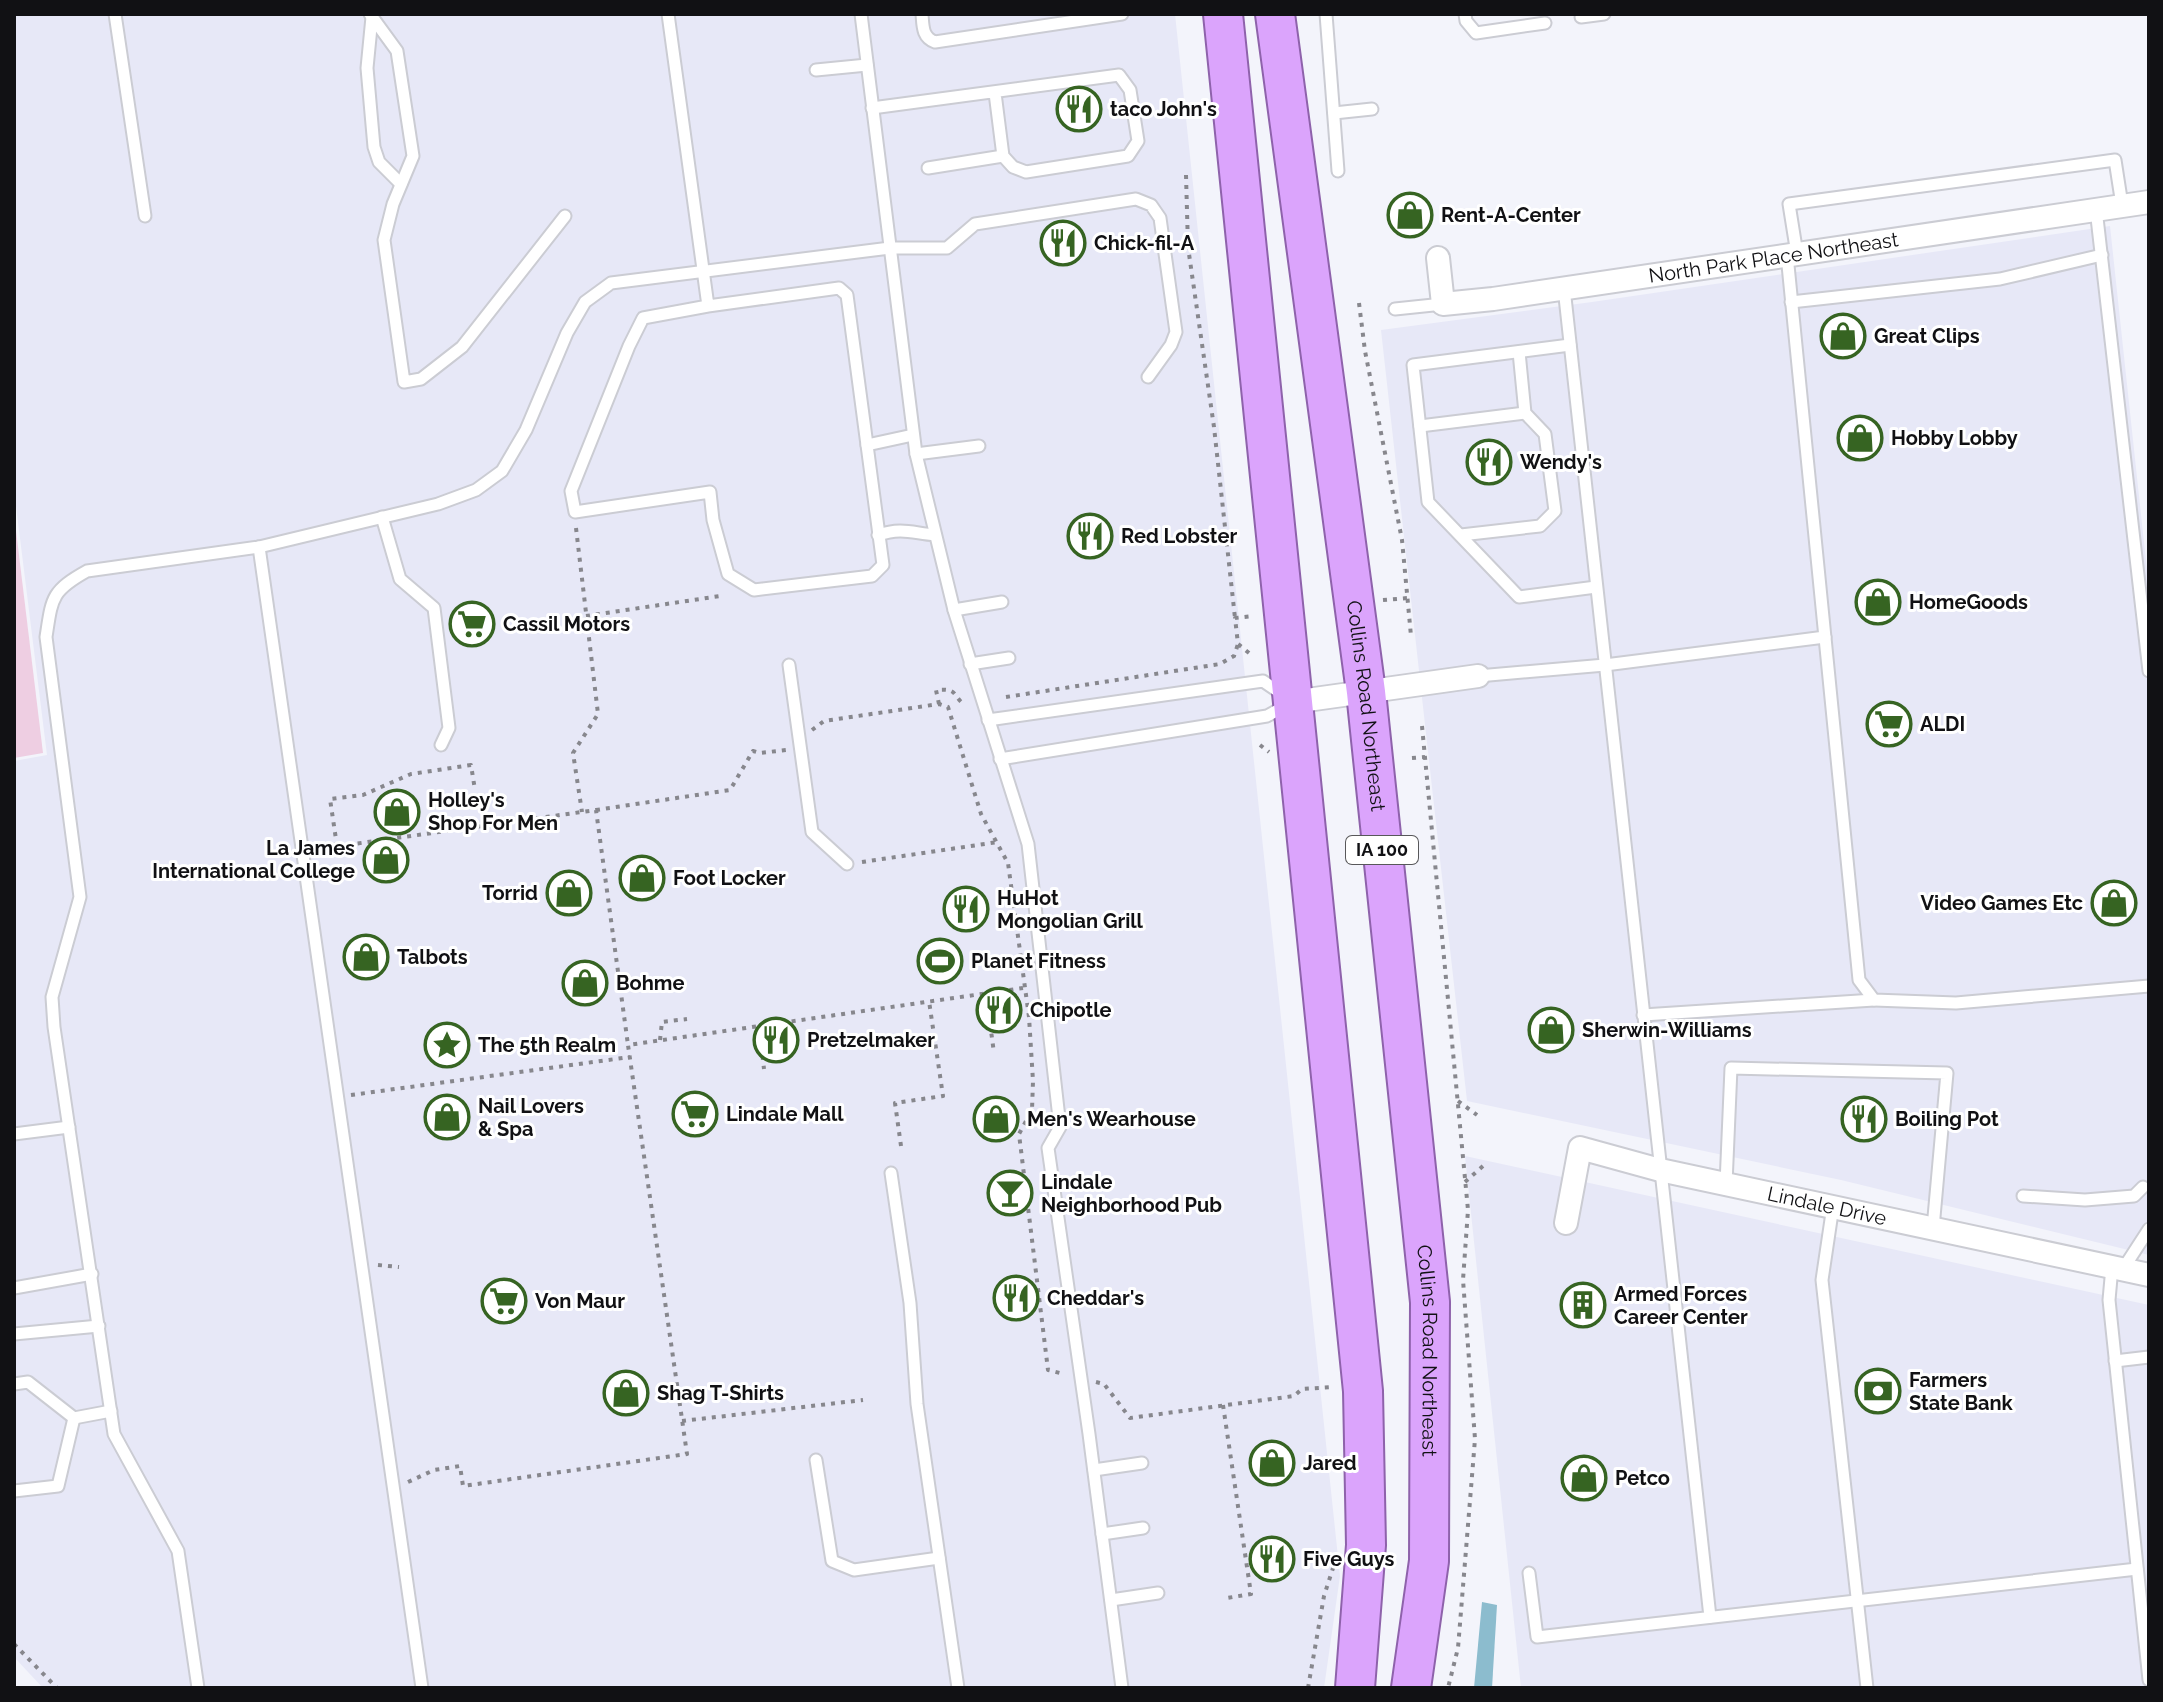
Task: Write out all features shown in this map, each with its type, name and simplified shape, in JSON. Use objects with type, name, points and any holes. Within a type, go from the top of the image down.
[{"type":"highway","points":[[1223,14],[1363,1391],[1366,1545],[1355,1688]]},
{"type":"highway","name":"Collins Road Northeast","points":[[1275,14],[1366,692],[1430,1302],[1429,1561],[1411,1688]]},
{"type":"street","name":"North Park Place Northeast","points":[[1443,304],[2149,202]]},
{"type":"street","points":[[1438,258],[1443,304]]},
{"type":"street","points":[[1293,702],[1478,676]]},
{"type":"street","name":"Lindale Drive","points":[[1566,1223],[1580,1148],[1660,1170],[2149,1275]]},
{"type":"lane","points":[[115,14],[145,216]]},
{"type":"lane","points":[[668,14],[708,306]]},
{"type":"lane","points":[[861,14],[916,454],[954,610],[1028,844],[1060,1127],[1048,1148],[1122,1688]]},
{"type":"lane","points":[[922,14],[924,34],[935,42],[1122,14]]},
{"type":"lane","points":[[1326,14],[1338,171]]},
{"type":"lane","points":[[1465,14],[1466,21],[1476,33],[1545,23]]},
{"type":"lane","points":[[1581,17],[1604,14]]},
{"type":"lane","points":[[371,16],[397,51],[413,156],[393,204],[384,240],[404,382],[421,379],[462,347],[565,216]]},
{"type":"lane","points":[[371,16],[367,68],[374,147],[379,162],[401,184]]},
{"type":"lane","points":[[816,70],[867,65]]},
{"type":"lane","points":[[872,108],[1119,75],[1130,90],[1138,141],[1128,156],[1026,172],[1013,167],[1003,156],[995,93]]},
{"type":"lane","points":[[1334,113],[1372,109]]},
{"type":"lane","points":[[928,168],[1003,156]]},
{"type":"lane","points":[[1874,1000],[1859,980],[1791,302],[1789,204],[2115,160],[2122,205]]},
{"type":"lane","points":[[198,1688],[178,1551],[114,1434],[54,1027],[52,997],[80,897],[46,637],[51,600],[65,583],[87,571],[259,547],[438,504],[476,490],[502,471],[526,430],[567,333],[585,302],[611,283],[890,248],[947,248],[975,224],[1136,199],[1151,205],[1160,218],[1176,332],[1171,345],[1148,377]]},
{"type":"lane","points":[[2096,209],[2149,671]]},
{"type":"lane","points":[[1791,302],[2000,279],[2102,255]]},
{"type":"lane","points":[[839,288],[847,295],[883,565],[872,576],[754,590],[728,574],[713,520],[710,492],[575,512],[571,491],[643,318],[708,306],[839,288]]},
{"type":"lane","points":[[1564,288],[1710,1617]]},
{"type":"lane","points":[[1395,309],[1443,304]]},
{"type":"lane","points":[[1570,345],[1413,365],[1428,502],[1519,597],[1596,587]]},
{"type":"lane","points":[[1461,535],[1540,526],[1555,511],[1545,434],[1525,413],[1519,352]]},
{"type":"lane","points":[[1420,426],[1525,413]]},
{"type":"lane","points":[[867,445],[913,435]]},
{"type":"lane","points":[[916,454],[979,446]]},
{"type":"lane","points":[[382,517],[400,579],[434,608],[449,728],[441,745]]},
{"type":"lane","points":[[878,535],[907,529],[935,535]]},
{"type":"lane","points":[[259,547],[422,1688]]},
{"type":"lane","points":[[954,610],[1002,602]]},
{"type":"lane","points":[[1478,676],[1605,665],[1825,637]]},
{"type":"lane","points":[[970,664],[1009,658]]},
{"type":"lane","points":[[789,665],[812,832],[847,864]]},
{"type":"lane","points":[[988,720],[1263,681],[1293,702],[1267,716],[1000,759]]},
{"type":"lane","points":[[1643,1015],[1874,1000],[1956,1003],[2149,986]]},
{"type":"lane","points":[[1726,1184],[1731,1068],[1947,1073],[1933,1228]]},
{"type":"lane","points":[[14,1134],[69,1127]]},
{"type":"lane","points":[[891,1173],[910,1303],[917,1404],[958,1688]]},
{"type":"lane","points":[[2023,1196],[2085,1200],[2134,1196],[2143,1187]]},
{"type":"lane","points":[[1833,1206],[1822,1280],[1867,1688]]},
{"type":"lane","points":[[2149,1229],[2117,1268],[2109,1300],[2149,1680]]},
{"type":"lane","points":[[14,1288],[92,1274]]},
{"type":"lane","points":[[14,1334],[99,1326]]},
{"type":"lane","points":[[2115,1361],[2149,1357]]},
{"type":"lane","points":[[14,1384],[28,1382],[74,1418],[111,1411]]},
{"type":"lane","points":[[14,1491],[58,1486],[74,1418]]},
{"type":"lane","points":[[816,1460],[832,1561],[854,1570],[939,1558]]},
{"type":"lane","points":[[1094,1470],[1142,1463]]},
{"type":"lane","points":[[1102,1534],[1143,1528]]},
{"type":"lane","points":[[1529,1573],[1537,1637],[2137,1569]]},
{"type":"lane","points":[[1111,1600],[1158,1593]]},
{"type":"path","points":[[1006,697],[1220,664],[1234,656],[1238,644],[1214,427],[1188,247],[1186,175]]},
{"type":"path","points":[[1359,303],[1365,351],[1402,540],[1411,636]]},
{"type":"path","points":[[575,512],[598,714],[573,753],[582,812]]},
{"type":"path","points":[[586,616],[720,596]]},
{"type":"path","points":[[1383,600],[1408,598]]},
{"type":"path","points":[[1235,618],[1256,616]]},
{"type":"path","points":[[1238,644],[1249,653]]},
{"type":"path","points":[[302,851],[730,790],[753,751],[785,751],[824,721],[939,704],[936,690],[947,689],[956,693],[965,705]]},
{"type":"path","points":[[1422,726],[1468,1210],[1463,1280],[1475,1439],[1458,1648],[1448,1688]]},
{"type":"path","points":[[1412,758],[1425,757]]},
{"type":"path","points":[[337,846],[330,799],[363,795],[411,774],[471,765],[475,790]]},
{"type":"path","points":[[393,1488],[434,1470],[460,1466],[463,1486],[687,1454],[596,810]]},
{"type":"path","points":[[847,864],[998,842]]},
{"type":"path","points":[[628,1045],[1023,988]]},
{"type":"path","points":[[986,994],[994,1053]]},
{"type":"path","points":[[901,1146],[895,1103],[943,1096],[929,1001]]},
{"type":"path","points":[[660,1040],[662,1022],[687,1019]]},
{"type":"path","points":[[759,1026],[764,1069]]},
{"type":"path","points":[[337,1097],[630,1057]]},
{"type":"path","points":[[1458,1101],[1477,1115]]},
{"type":"path","points":[[1465,1182],[1483,1166]]},
{"type":"path","points":[[1332,1373],[1333,1387]]},
{"type":"path","points":[[682,1421],[863,1400]]},
{"type":"path","points":[[1223,1405],[1251,1594],[1227,1598]]},
{"type":"path","points":[[1308,1688],[1324,1596],[1337,1555]]},
{"type":"path","points":[[14,1644],[57,1688]]},
{"type":"shaded area","points":[[14,14],[1175,14],[1340,1576],[1324,1688],[43,1688],[14,1657],[14,761],[47,755],[14,490]]},
{"type":"shaded area","points":[[2110,226],[2149,589],[2149,1255],[1841,1180],[1467,1101],[1381,330]]},
{"type":"shaded area","points":[[14,514],[43,753],[14,758]]},
{"type":"shaded area","points":[[1465,1156],[2149,1305],[2149,1688],[1521,1688]]},
{"type":"water","points":[[1482,1602],[1497,1605],[1492,1688],[1474,1688]]},
{"type":"place","name":"taco John's","points":[[1079,109]]},
{"type":"place","name":"Rent-A-Center","points":[[1410,215]]},
{"type":"place","name":"Chick-fil-A","points":[[1063,243]]},
{"type":"place","name":"Great Clips","points":[[1843,336]]},
{"type":"place","name":"Hobby Lobby","points":[[1860,438]]},
{"type":"place","name":"Wendy's","points":[[1489,462]]},
{"type":"place","name":"Red Lobster","points":[[1090,536]]},
{"type":"place","name":"HomeGoods","points":[[1878,602]]},
{"type":"place","name":"Cassil Motors","points":[[472,624]]},
{"type":"place","name":"ALDI","points":[[1889,724]]},
{"type":"place","name":"Holley's Shop For Men","points":[[397,812]]},
{"type":"place","name":"La James International College","points":[[386,860]]},
{"type":"place","name":"Foot Locker","points":[[642,878]]},
{"type":"place","name":"Torrid","points":[[569,893]]},
{"type":"place","name":"Video Games Etc","points":[[2114,903]]},
{"type":"place","name":"HuHot Mongolian Grill","points":[[966,909]]},
{"type":"place","name":"Talbots","points":[[366,957]]},
{"type":"place","name":"Planet Fitness","points":[[940,961]]},
{"type":"place","name":"Bohme","points":[[585,983]]},
{"type":"place","name":"Chipotle","points":[[999,1010]]},
{"type":"place","name":"Sherwin-Williams","points":[[1551,1030]]},
{"type":"place","name":"Pretzelmaker","points":[[776,1040]]},
{"type":"place","name":"The 5th Realm","points":[[447,1045]]},
{"type":"place","name":"Lindale Mall","points":[[695,1114]]},
{"type":"place","name":"Nail Lovers & Spa","points":[[447,1117]]},
{"type":"place","name":"Men's Wearhouse","points":[[996,1119]]},
{"type":"place","name":"Boiling Pot","points":[[1864,1119]]},
{"type":"place","name":"Lindale Neighborhood Pub","points":[[1010,1193]]},
{"type":"place","name":"Cheddar's","points":[[1016,1298]]},
{"type":"place","name":"Von Maur","points":[[504,1301]]},
{"type":"place","name":"Armed Forces Career Center","points":[[1583,1305]]},
{"type":"place","name":"Farmers State Bank","points":[[1878,1391]]},
{"type":"place","name":"Shag T-Shirts","points":[[626,1393]]},
{"type":"place","name":"Jared","points":[[1272,1463]]},
{"type":"place","name":"Petco","points":[[1584,1478]]},
{"type":"place","name":"Five Guys","points":[[1272,1559]]}]
